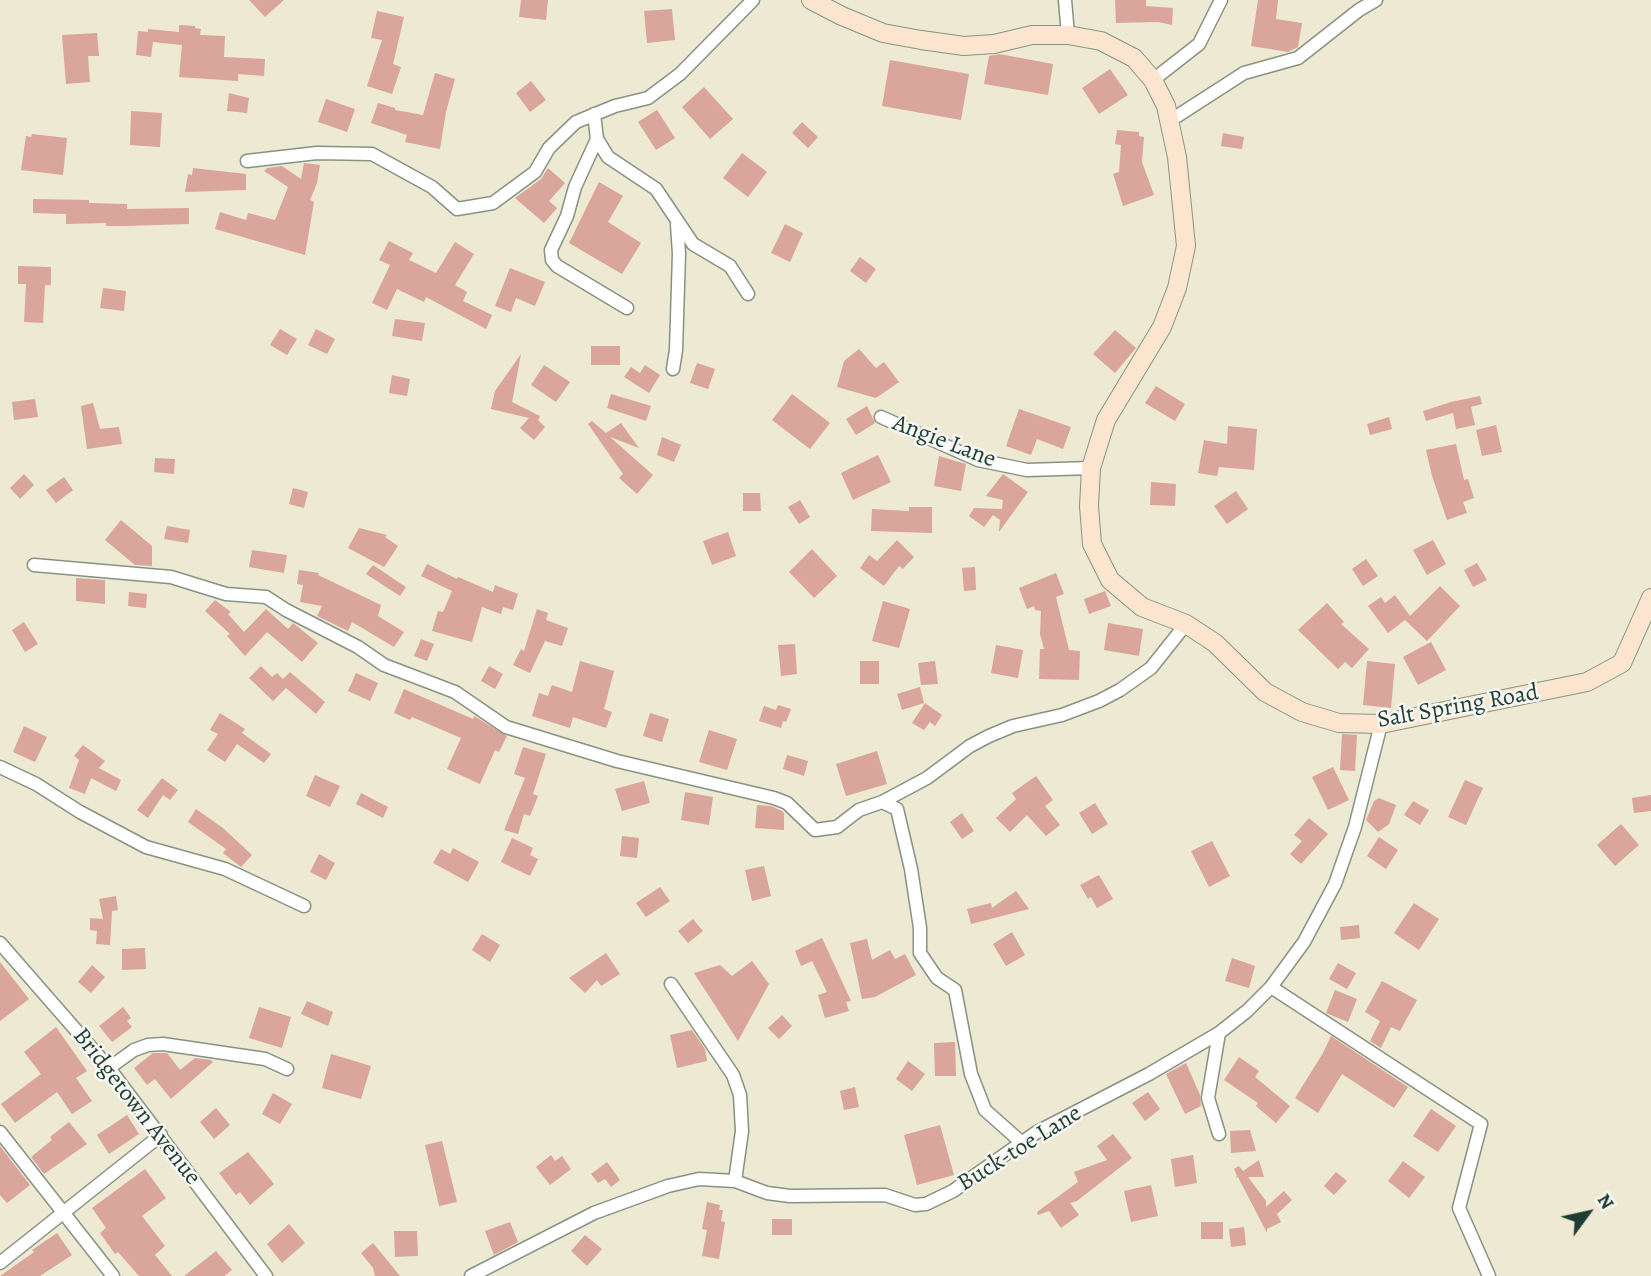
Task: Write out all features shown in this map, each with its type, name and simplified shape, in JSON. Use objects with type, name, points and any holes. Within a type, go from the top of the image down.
[{"type":"street","points":[[247,161],[317,153],[372,154],[432,187],[457,209],[494,203],[535,172],[549,148],[576,122],[615,106],[648,99],[680,74],[753,0]]},
{"type":"street","name":"Salt Spring Road","points":[[811,0],[883,33],[921,40],[964,46],[994,44],[1032,35],[1068,35],[1101,41],[1134,58],[1153,80],[1166,106],[1177,157],[1186,246],[1177,288],[1162,327],[1106,420],[1091,468],[1089,506],[1091,544],[1110,580],[1142,607],[1186,624],[1215,643],[1265,692],[1302,712],[1339,723],[1381,724],[1587,682],[1622,663],[1651,598]]},
{"type":"street","points":[[1065,0],[1068,35]]},
{"type":"street","points":[[1153,80],[1199,44],[1221,0]]},
{"type":"street","points":[[1168,122],[1244,73],[1298,58],[1359,10],[1376,0]]},
{"type":"street","points":[[594,114],[597,139],[608,157],[656,189],[693,244],[730,266],[748,294]]},
{"type":"street","points":[[597,139],[551,250],[552,260],[557,266],[627,308]]},
{"type":"street","points":[[673,369],[679,254],[677,223]]},
{"type":"street","name":"Angie Lane","points":[[881,417],[978,460],[1027,470],[1091,468]]},
{"type":"street","points":[[34,565],[171,578],[226,594],[266,597],[384,664],[455,692],[506,727],[617,761],[774,798],[787,803],[816,830],[837,827],[859,810],[882,802],[927,778],[970,746],[989,736],[1013,726],[1062,715],[1100,701],[1120,690],[1150,668],[1186,624]]},
{"type":"street","name":"Buck-toe Lane","points":[[471,1276],[594,1213],[668,1186],[699,1180],[734,1181],[766,1193],[790,1196],[885,1195],[915,1205],[926,1204],[953,1191],[1021,1142],[1149,1074],[1219,1033],[1247,1011],[1270,987],[1304,942],[1335,884],[1355,827],[1381,724]]},
{"type":"street","points":[[0,767],[36,784],[146,848],[225,869],[304,906]]},
{"type":"street","points":[[882,802],[897,809],[913,881],[920,928],[920,953],[937,978],[955,990],[971,1074],[985,1110],[1021,1142]]},
{"type":"street","name":"Bridgetown Avenue","points":[[0,943],[109,1068],[266,1276]]},
{"type":"street","points":[[671,984],[733,1075],[740,1095],[742,1131],[734,1181]]},
{"type":"street","points":[[1270,987],[1480,1124],[1459,1208],[1489,1276]]},
{"type":"street","points":[[1219,1033],[1208,1098],[1219,1134]]},
{"type":"street","points":[[109,1068],[134,1050],[163,1044],[265,1059],[287,1069]]},
{"type":"street","points":[[0,1132],[113,1276]]},
{"type":"street","points":[[0,1263],[161,1135]]},
{"type":"building","points":[[249,0],[284,0],[265,17]]},
{"type":"building","points":[[521,0],[548,0],[546,20],[519,17]]},
{"type":"building","points":[[1115,0],[1146,0],[1146,6],[1173,8],[1172,25],[1158,22],[1116,23]]},
{"type":"building","points":[[1258,0],[1278,0],[1276,19],[1302,23],[1298,47],[1288,52],[1251,46]]},
{"type":"building","points":[[672,9],[675,40],[647,43],[644,11]]},
{"type":"building","points":[[377,11],[404,17],[393,64],[401,67],[392,94],[367,86],[382,40],[371,38]]},
{"type":"building","points":[[179,25],[195,26],[201,29],[200,35],[225,36],[224,57],[265,59],[264,76],[238,74],[238,81],[179,77],[182,45],[153,42],[151,57],[136,55],[138,31],[148,32],[148,29],[179,32]]},
{"type":"building","points":[[97,33],[99,56],[88,56],[90,82],[66,84],[62,35]]},
{"type":"building","points":[[999,54],[1053,64],[1048,95],[984,84],[989,56]]},
{"type":"building","points":[[890,60],[969,74],[961,120],[882,106]]},
{"type":"building","points":[[1110,69],[1128,95],[1099,114],[1082,88]]},
{"type":"building","points":[[435,73],[455,79],[440,149],[405,142],[407,135],[371,123],[378,103],[395,110],[423,115]]},
{"type":"building","points":[[531,81],[546,100],[530,112],[516,93]]},
{"type":"building","points":[[704,87],[733,119],[710,139],[682,107]]},
{"type":"building","points":[[229,93],[249,98],[247,113],[227,111]]},
{"type":"building","points":[[326,99],[355,109],[347,132],[318,122]]},
{"type":"building","points":[[657,110],[675,138],[656,150],[638,122]]},
{"type":"building","points":[[131,111],[162,113],[160,147],[130,145]]},
{"type":"building","points":[[802,122],[818,137],[808,148],[792,133]]},
{"type":"building","points":[[1117,130],[1139,132],[1139,136],[1144,137],[1142,162],[1154,195],[1123,206],[1113,174],[1119,172],[1121,145],[1115,144]]},
{"type":"building","points":[[1223,133],[1244,137],[1242,149],[1221,146]]},
{"type":"building","points":[[32,134],[67,138],[63,175],[21,170],[26,136],[31,137]]},
{"type":"building","points":[[742,153],[767,172],[748,197],[723,178]]},
{"type":"building","points":[[304,163],[320,165],[310,200],[314,202],[305,255],[215,229],[220,212],[246,220],[248,213],[275,220],[288,187],[264,171],[282,166],[301,179]]},
{"type":"building","points":[[193,168],[246,174],[246,190],[185,192],[188,174],[192,175]]},
{"type":"building","points":[[548,168],[565,183],[549,201],[557,208],[544,223],[515,198],[541,179]]},
{"type":"building","points":[[599,182],[623,196],[608,222],[641,243],[622,274],[569,243]]},
{"type":"building","points":[[33,199],[127,204],[127,209],[189,208],[189,224],[66,224],[66,214],[33,213]]},
{"type":"building","points":[[785,224],[803,233],[790,262],[771,253]]},
{"type":"building","points":[[389,241],[413,253],[409,260],[436,273],[455,242],[474,254],[455,285],[467,292],[463,301],[492,315],[486,329],[426,297],[424,302],[397,289],[387,310],[372,303],[390,265],[379,260]]},
{"type":"building","points":[[860,257],[876,269],[866,283],[850,271]]},
{"type":"building","points":[[18,266],[51,267],[51,285],[45,285],[43,323],[24,322],[26,284],[18,284]]},
{"type":"building","points":[[510,268],[545,282],[535,306],[516,298],[511,312],[495,306]]},
{"type":"building","points":[[103,288],[126,291],[124,311],[100,308]]},
{"type":"building","points":[[395,319],[425,323],[422,341],[392,336]]},
{"type":"building","points":[[280,329],[297,339],[287,355],[270,345]]},
{"type":"building","points":[[316,329],[335,339],[327,354],[308,345]]},
{"type":"building","points":[[1115,330],[1136,348],[1115,373],[1093,354]]},
{"type":"building","points":[[591,346],[620,346],[620,365],[591,365]]},
{"type":"building","points":[[859,349],[876,368],[884,362],[899,382],[876,398],[837,387],[844,361]]},
{"type":"building","points":[[521,354],[512,402],[540,416],[538,420],[545,427],[534,440],[520,428],[529,418],[491,409],[495,391]]},
{"type":"building","points":[[697,363],[715,369],[708,389],[690,383]]},
{"type":"building","points":[[544,365],[570,382],[556,402],[531,385]]},
{"type":"building","points":[[645,365],[660,375],[649,393],[624,377],[631,367],[640,373]]},
{"type":"building","points":[[392,375],[410,379],[407,396],[389,393]]},
{"type":"building","points":[[1156,386],[1185,404],[1175,421],[1145,403]]},
{"type":"building","points":[[611,394],[651,406],[646,421],[607,408]]},
{"type":"building","points":[[792,394],[830,423],[810,449],[772,420]]},
{"type":"building","points":[[1480,396],[1482,404],[1471,407],[1475,425],[1456,429],[1453,413],[1426,421],[1423,411]]},
{"type":"building","points":[[35,399],[38,417],[14,420],[12,402]]},
{"type":"building","points":[[93,403],[100,429],[119,427],[122,444],[87,449],[81,406]]},
{"type":"building","points":[[867,406],[875,423],[856,435],[846,419]]},
{"type":"building","points":[[1019,409],[1071,427],[1063,449],[1037,439],[1031,455],[1006,446]]},
{"type":"building","points":[[1389,417],[1392,429],[1370,435],[1367,424]]},
{"type":"building","points":[[592,421],[606,433],[621,423],[639,448],[610,437],[653,475],[637,494],[619,478],[623,474],[588,424]]},
{"type":"building","points":[[1496,425],[1502,452],[1482,456],[1476,430]]},
{"type":"building","points":[[1228,426],[1257,429],[1254,470],[1219,467],[1217,476],[1198,473],[1204,440],[1227,444]]},
{"type":"building","points":[[662,437],[681,445],[674,462],[657,455]]},
{"type":"building","points":[[1456,444],[1464,480],[1468,479],[1474,498],[1463,502],[1467,513],[1447,520],[1426,450]]},
{"type":"building","points":[[878,455],[891,482],[853,500],[841,473]]},
{"type":"building","points":[[939,456],[966,464],[961,491],[934,486]]},
{"type":"building","points":[[155,458],[175,459],[174,474],[154,472]]},
{"type":"building","points":[[24,474],[34,485],[20,499],[10,488]]},
{"type":"building","points":[[1003,474],[1028,492],[999,532],[1000,520],[993,515],[984,527],[969,516],[974,508],[1002,509],[1003,500],[986,496]]},
{"type":"building","points":[[64,477],[73,490],[56,503],[46,490]]},
{"type":"building","points":[[1151,482],[1176,484],[1175,506],[1150,505]]},
{"type":"building","points":[[293,488],[308,492],[304,508],[289,504]]},
{"type":"building","points":[[1236,491],[1248,509],[1227,524],[1214,506]]},
{"type":"building","points":[[743,493],[760,493],[761,511],[743,511]]},
{"type":"building","points":[[800,500],[810,517],[799,524],[788,507]]},
{"type":"building","points":[[909,507],[932,507],[932,533],[871,531],[872,509],[909,511]]},
{"type":"building","points":[[121,520],[152,546],[152,566],[135,565],[105,540]]},
{"type":"building","points":[[167,526],[190,530],[188,543],[164,539]]},
{"type":"building","points":[[359,528],[387,535],[385,537],[398,546],[384,567],[348,548]]},
{"type":"building","points":[[728,532],[736,556],[712,565],[703,541]]},
{"type":"building","points":[[897,540],[914,557],[903,569],[899,566],[884,586],[860,568],[869,555],[877,561]]},
{"type":"building","points":[[1433,540],[1446,564],[1427,575],[1413,550]]},
{"type":"building","points":[[812,549],[837,576],[814,598],[789,572]]},
{"type":"building","points":[[252,550],[287,555],[284,573],[249,567]]},
{"type":"building","points":[[1366,559],[1378,576],[1363,586],[1352,569]]},
{"type":"building","points":[[1477,563],[1487,580],[1473,587],[1464,570]]},
{"type":"building","points":[[427,564],[493,592],[495,585],[518,594],[513,610],[503,607],[501,614],[482,607],[472,642],[432,631],[438,611],[443,612],[452,591],[421,576]]},
{"type":"building","points":[[373,565],[406,587],[400,596],[366,574]]},
{"type":"building","points":[[975,567],[976,590],[964,591],[962,568]]},
{"type":"building","points":[[299,570],[319,573],[318,575],[381,605],[378,616],[404,632],[394,647],[352,622],[348,631],[317,616],[322,606],[300,602],[303,585],[297,584]]},
{"type":"building","points":[[1056,573],[1064,594],[1056,597],[1069,650],[1080,651],[1079,680],[1039,679],[1040,649],[1044,649],[1040,634],[1041,611],[1035,610],[1034,606],[1027,609],[1019,588]]},
{"type":"building","points":[[76,578],[105,580],[105,604],[76,601]]},
{"type":"building","points":[[1440,586],[1460,606],[1427,641],[1405,620],[1388,633],[1368,606],[1381,597],[1385,603],[1395,595],[1410,616]]},
{"type":"building","points":[[1105,591],[1111,606],[1089,614],[1084,599]]},
{"type":"building","points":[[129,592],[147,594],[146,608],[128,606]]},
{"type":"building","points":[[215,600],[231,612],[228,614],[244,632],[266,609],[288,629],[293,623],[318,643],[302,662],[267,632],[245,656],[227,636],[230,634],[205,611]]},
{"type":"building","points":[[883,601],[910,609],[899,648],[872,641]]},
{"type":"building","points":[[1327,603],[1344,622],[1341,624],[1369,649],[1352,668],[1345,662],[1338,669],[1298,630]]},
{"type":"building","points":[[537,609],[548,613],[546,620],[568,628],[562,646],[545,641],[530,673],[513,665],[521,649],[524,651]]},
{"type":"building","points":[[24,622],[38,644],[25,652],[12,630]]},
{"type":"building","points":[[1108,623],[1143,629],[1139,656],[1104,650]]},
{"type":"building","points":[[421,639],[434,644],[427,661],[414,656]]},
{"type":"building","points":[[1431,642],[1446,670],[1418,685],[1403,657]]},
{"type":"building","points":[[795,644],[797,674],[781,676],[778,645]]},
{"type":"building","points":[[996,645],[1023,650],[1018,678],[991,673]]},
{"type":"building","points":[[580,661],[614,671],[604,709],[612,712],[606,728],[573,717],[570,728],[532,716],[539,693],[548,696],[552,685],[572,692]]},
{"type":"building","points":[[860,661],[879,661],[879,684],[860,684]]},
{"type":"building","points":[[935,661],[938,684],[921,685],[918,663]]},
{"type":"building","points":[[1367,661],[1395,664],[1391,708],[1363,705]]},
{"type":"building","points":[[261,666],[272,677],[277,673],[283,679],[290,672],[325,702],[316,714],[286,688],[273,701],[249,678]]},
{"type":"building","points":[[489,666],[503,674],[495,689],[481,681]]},
{"type":"building","points":[[356,673],[378,683],[370,701],[348,691]]},
{"type":"building","points":[[920,687],[924,703],[902,710],[897,694]]},
{"type":"building","points":[[404,689],[473,719],[474,716],[507,736],[499,752],[495,750],[480,784],[447,769],[461,738],[412,717],[410,720],[394,713]]},
{"type":"building","points":[[925,703],[942,715],[935,726],[930,722],[924,730],[912,723]]},
{"type":"building","points":[[778,705],[791,709],[781,728],[759,721],[764,706],[776,710]]},
{"type":"building","points":[[220,713],[245,729],[242,733],[271,754],[264,763],[237,744],[225,762],[207,750],[218,734],[210,730]]},
{"type":"building","points":[[650,713],[669,719],[662,742],[643,736]]},
{"type":"building","points":[[24,726],[47,737],[35,762],[13,752]]},
{"type":"building","points":[[709,730],[737,739],[727,770],[699,762]]},
{"type":"building","points":[[1342,734],[1357,735],[1355,771],[1340,770]]},
{"type":"building","points":[[83,745],[105,761],[99,768],[121,780],[116,791],[91,778],[85,794],[69,788],[79,760],[74,756]]},
{"type":"building","points":[[523,747],[546,754],[533,794],[538,796],[530,816],[524,814],[518,834],[504,830],[525,778],[514,774]]},
{"type":"building","points":[[877,751],[887,784],[846,796],[836,764]]},
{"type":"building","points":[[787,755],[808,761],[804,776],[783,769]]},
{"type":"building","points":[[1333,767],[1349,800],[1328,810],[1312,777]]},
{"type":"building","points":[[315,775],[340,786],[330,807],[306,796]]},
{"type":"building","points":[[1036,776],[1053,800],[1045,806],[1060,825],[1046,836],[1027,815],[1010,832],[996,818],[1016,799],[1012,793]]},
{"type":"building","points":[[162,778],[178,790],[170,800],[163,795],[148,818],[137,810]]},
{"type":"building","points":[[1465,780],[1483,788],[1466,825],[1448,817]]},
{"type":"building","points":[[644,781],[650,803],[622,811],[615,789]]},
{"type":"building","points":[[685,792],[713,797],[709,825],[681,820]]},
{"type":"building","points":[[361,793],[388,807],[383,818],[356,804]]},
{"type":"building","points":[[1651,795],[1651,811],[1634,813],[1632,798]]},
{"type":"building","points":[[1379,798],[1396,805],[1389,824],[1378,832],[1366,820],[1374,801]]},
{"type":"building","points":[[1413,801],[1429,810],[1420,825],[1404,815]]},
{"type":"building","points":[[1095,803],[1108,824],[1092,834],[1079,813]]},
{"type":"building","points":[[757,805],[771,806],[782,811],[784,830],[755,828]]},
{"type":"building","points":[[196,809],[223,828],[252,855],[241,867],[223,853],[226,849],[188,822]]},
{"type":"building","points":[[962,813],[974,831],[962,839],[950,822]]},
{"type":"building","points":[[1309,818],[1328,834],[1301,864],[1290,854],[1302,841],[1294,835]]},
{"type":"building","points":[[1621,824],[1639,845],[1615,866],[1597,845]]},
{"type":"building","points":[[622,836],[639,838],[637,858],[620,856]]},
{"type":"building","points":[[1379,837],[1398,850],[1386,869],[1367,856]]},
{"type":"building","points":[[512,838],[533,848],[530,855],[538,859],[530,876],[501,862]]},
{"type":"building","points":[[1212,841],[1230,876],[1209,887],[1191,851]]},
{"type":"building","points":[[453,848],[479,862],[468,882],[433,863],[441,849],[450,854]]},
{"type":"building","points":[[319,854],[335,863],[326,880],[310,872]]},
{"type":"building","points":[[764,866],[771,896],[752,901],[745,870]]},
{"type":"building","points":[[1099,875],[1113,899],[1097,908],[1080,885]]},
{"type":"building","points":[[660,887],[670,901],[646,917],[636,903]]},
{"type":"building","points":[[1016,891],[1029,909],[971,924],[967,909],[991,903],[992,908]]},
{"type":"building","points":[[116,896],[118,910],[112,911],[110,945],[96,944],[97,931],[90,930],[90,918],[103,919],[99,899]]},
{"type":"building","points":[[1414,903],[1439,919],[1419,950],[1394,933]]},
{"type":"building","points":[[693,919],[703,931],[688,943],[678,931]]},
{"type":"building","points":[[1359,925],[1360,938],[1341,940],[1340,927]]},
{"type":"building","points":[[1012,932],[1025,955],[1006,966],[993,944]]},
{"type":"building","points":[[482,934],[500,945],[490,962],[472,950]]},
{"type":"building","points":[[822,938],[851,1001],[846,1002],[849,1011],[825,1018],[818,995],[827,992],[812,961],[801,966],[795,951]]},
{"type":"building","points":[[867,939],[872,960],[890,950],[895,959],[905,954],[916,975],[875,997],[862,999],[850,943]]},
{"type":"building","points":[[145,948],[146,969],[122,970],[122,949]]},
{"type":"building","points":[[606,953],[620,974],[601,986],[597,980],[585,993],[569,978]]},
{"type":"building","points":[[1232,958],[1255,966],[1249,988],[1225,981]]},
{"type":"building","points":[[752,961],[769,984],[738,1041],[694,973],[720,965],[732,976]]},
{"type":"building","points":[[0,962],[29,999],[0,1021]]},
{"type":"building","points":[[1338,963],[1356,973],[1347,989],[1329,979]]},
{"type":"building","points":[[92,965],[105,977],[91,993],[78,982]]},
{"type":"building","points":[[1382,981],[1417,1000],[1400,1031],[1391,1027],[1381,1048],[1370,1041],[1380,1021],[1365,1012]]},
{"type":"building","points":[[1335,990],[1357,999],[1348,1022],[1326,1013]]},
{"type":"building","points":[[307,1001],[333,1012],[328,1026],[301,1014]]},
{"type":"building","points":[[123,1007],[131,1018],[127,1021],[132,1027],[112,1042],[99,1026]]},
{"type":"building","points":[[259,1007],[291,1017],[282,1048],[249,1038]]},
{"type":"building","points":[[782,1015],[792,1026],[779,1039],[768,1028]]},
{"type":"building","points":[[56,1027],[87,1071],[76,1078],[92,1101],[72,1114],[57,1092],[15,1123],[1,1104],[41,1074],[24,1052]]},
{"type":"building","points":[[692,1030],[705,1049],[707,1061],[677,1068],[670,1035]]},
{"type":"building","points":[[1331,1036],[1408,1087],[1394,1108],[1342,1074],[1318,1113],[1295,1098]]},
{"type":"building","points":[[955,1042],[956,1076],[935,1076],[934,1043]]},
{"type":"building","points":[[153,1053],[167,1053],[180,1070],[195,1058],[213,1062],[171,1099],[155,1079],[147,1085],[134,1068]]},
{"type":"building","points":[[331,1054],[371,1066],[361,1099],[322,1088]]},
{"type":"building","points":[[1239,1057],[1259,1071],[1255,1077],[1290,1106],[1276,1123],[1256,1106],[1258,1103],[1224,1080]]},
{"type":"building","points":[[908,1061],[925,1074],[912,1091],[896,1079]]},
{"type":"building","points":[[1186,1063],[1200,1095],[1201,1106],[1185,1114],[1166,1074]]},
{"type":"building","points":[[855,1087],[859,1107],[844,1110],[840,1091]]},
{"type":"building","points":[[1148,1092],[1160,1109],[1145,1121],[1132,1103]]},
{"type":"building","points":[[273,1093],[292,1104],[280,1124],[262,1114]]},
{"type":"building","points":[[216,1108],[230,1125],[214,1139],[200,1122]]},
{"type":"building","points":[[1431,1109],[1456,1126],[1438,1152],[1413,1136]]},
{"type":"building","points":[[127,1115],[139,1134],[109,1154],[97,1135]]},
{"type":"building","points":[[69,1122],[87,1144],[44,1174],[31,1157]]},
{"type":"building","points":[[940,1125],[954,1175],[917,1185],[904,1135]]},
{"type":"building","points":[[1250,1130],[1256,1151],[1231,1153],[1230,1131]]},
{"type":"building","points":[[1113,1134],[1132,1158],[1077,1201],[1070,1203],[1079,1215],[1061,1228],[1049,1211],[1038,1215],[1037,1212],[1078,1182],[1074,1172],[1107,1160],[1097,1146]]},
{"type":"building","points":[[442,1141],[457,1202],[439,1206],[425,1145]]},
{"type":"building","points":[[0,1146],[30,1185],[7,1203],[0,1195]]},
{"type":"building","points":[[248,1152],[274,1184],[250,1205],[240,1192],[236,1195],[219,1173]]},
{"type":"building","points":[[551,1155],[555,1161],[562,1156],[571,1169],[550,1185],[536,1167]]},
{"type":"building","points":[[1193,1155],[1197,1183],[1175,1187],[1171,1159]]},
{"type":"building","points":[[1259,1160],[1264,1177],[1248,1177],[1266,1201],[1266,1207],[1284,1191],[1292,1200],[1277,1214],[1281,1222],[1267,1229],[1267,1233],[1238,1177],[1235,1178],[1237,1176],[1234,1169],[1239,1166],[1243,1171]]},
{"type":"building","points":[[1403,1161],[1425,1177],[1409,1198],[1388,1181]]},
{"type":"building","points":[[607,1162],[620,1180],[611,1187],[605,1179],[598,1183],[591,1174]]},
{"type":"building","points":[[145,1169],[166,1198],[142,1216],[165,1246],[155,1255],[172,1276],[139,1276],[118,1252],[115,1254],[100,1233],[106,1228],[92,1208]]},
{"type":"building","points":[[1336,1172],[1347,1181],[1334,1195],[1324,1186]]},
{"type":"building","points":[[1151,1185],[1158,1216],[1131,1222],[1124,1191]]},
{"type":"building","points":[[707,1202],[720,1205],[719,1210],[723,1210],[721,1221],[725,1222],[719,1259],[702,1256],[707,1230],[702,1229]]},
{"type":"building","points":[[772,1219],[792,1219],[792,1235],[772,1235]]},
{"type":"building","points":[[510,1222],[518,1242],[494,1255],[485,1231]]},
{"type":"building","points":[[1201,1222],[1223,1222],[1223,1239],[1201,1239]]},
{"type":"building","points":[[289,1224],[305,1243],[282,1263],[267,1244]]},
{"type":"building","points":[[1244,1227],[1246,1245],[1231,1247],[1229,1229]]},
{"type":"building","points":[[394,1231],[417,1231],[418,1256],[395,1257]]},
{"type":"building","points":[[57,1233],[72,1255],[40,1276],[0,1276],[34,1252],[32,1250]]},
{"type":"building","points":[[585,1235],[602,1249],[587,1266],[571,1251]]},
{"type":"building","points":[[373,1243],[400,1276],[375,1276],[373,1268],[361,1253]]},
{"type":"building","points":[[216,1251],[232,1270],[224,1276],[184,1276]]}]
